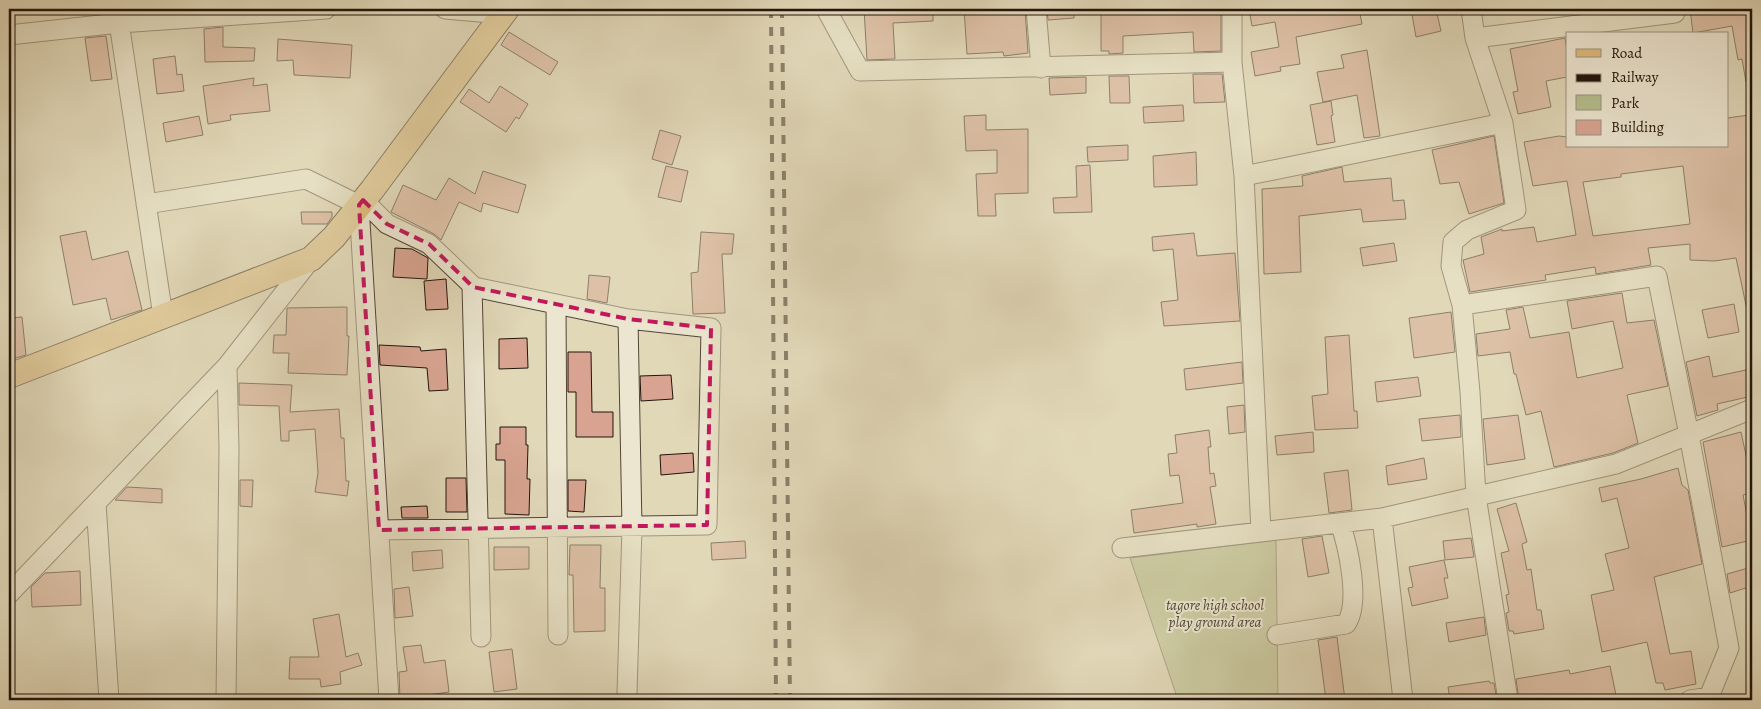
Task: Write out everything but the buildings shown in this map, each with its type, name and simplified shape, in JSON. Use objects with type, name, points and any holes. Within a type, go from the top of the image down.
[{"type":"main road","points":[[9,376],[310,259],[334,237],[361,203],[505,12]]},
{"type":"street","points":[[9,35],[118,16],[326,9]]},
{"type":"street","points":[[445,9],[505,12]]},
{"type":"street","points":[[826,9],[860,71],[1232,62]]},
{"type":"street","points":[[1036,9],[1041,68]]},
{"type":"street","points":[[1232,9],[1232,62],[1244,176],[1261,532]]},
{"type":"street","points":[[1471,9],[1476,38],[1503,123],[1516,210],[1467,230],[1453,242],[1451,266],[1462,305],[1470,392],[1476,496],[1508,700]]},
{"type":"street","points":[[1476,38],[1675,13],[1674,9]]},
{"type":"street","points":[[118,16],[163,316]]},
{"type":"street","points":[[1244,176],[1503,123]]},
{"type":"street","points":[[146,204],[306,179],[361,203],[387,224],[429,244],[472,286],[628,319],[711,328],[707,525],[379,530]]},
{"type":"street","points":[[361,203],[389,700]]},
{"type":"street","points":[[9,594],[227,366],[310,259]]},
{"type":"street","points":[[1462,305],[1657,276],[1729,648],[1709,698],[1690,700]]},
{"type":"street","points":[[472,286],[481,637]]},
{"type":"street","points":[[556,304],[558,635]]},
{"type":"street","points":[[627,693],[632,527],[628,319]]},
{"type":"street","points":[[226,700],[229,448],[227,366]]},
{"type":"street","points":[[1122,548],[1382,518],[1616,464],[1752,409]]},
{"type":"street","points":[[96,503],[109,700]]},
{"type":"street","points":[[1382,518],[1403,700]]},
{"type":"street","points":[[1277,635],[1346,624],[1351,616],[1352,598],[1349,559],[1347,543],[1340,522]]},
{"type":"highlighted area","points":[[363,200],[387,224],[429,244],[473,287],[628,319],[711,328],[707,525],[379,530],[359,205]]},
{"type":"green space","name":"tagore high school play ground area","points":[[1276,540],[1278,700],[1178,700],[1130,558]]},
{"type":"railway","points":[[771,9],[776,700]]},
{"type":"railway","points":[[782,9],[790,700]]}]
